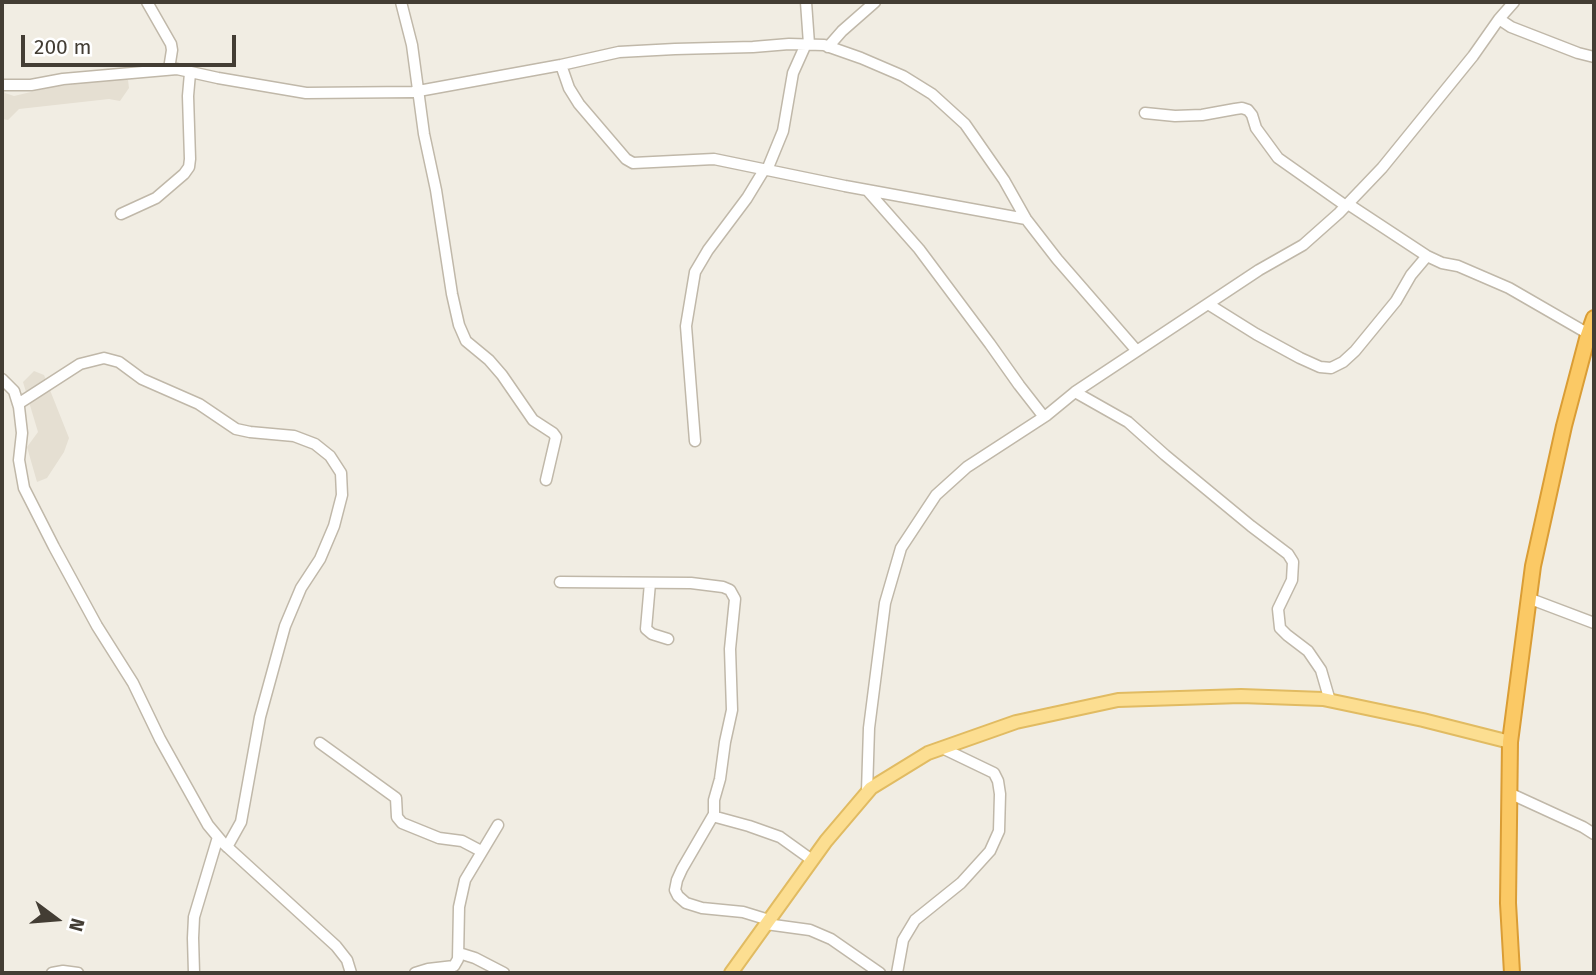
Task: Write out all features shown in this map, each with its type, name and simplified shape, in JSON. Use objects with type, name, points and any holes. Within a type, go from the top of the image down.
[{"type":"highway","points":[[1512,973],[1508,903],[1510,742],[1532,566],[1564,426],[1594,318]]},
{"type":"main road","points":[[731,973],[826,841],[871,788],[928,753],[1016,722],[1118,700],[1241,696],[1330,701],[1423,720],[1510,742]]},
{"type":"street","points":[[147,2],[173,50],[169,69]]},
{"type":"street","points":[[401,2],[412,45],[452,294],[460,325],[466,341],[502,375],[533,420],[556,437],[545,481]]},
{"type":"street","points":[[695,441],[686,326],[695,272],[766,170],[783,131],[793,73],[807,44],[806,2]]},
{"type":"street","points":[[828,47],[875,2]]},
{"type":"street","points":[[867,792],[869,728],[885,603],[901,548],[936,495],[967,467],[1044,417],[1075,392],[1259,270],[1303,245],[1382,168],[1514,2]]},
{"type":"street","points":[[1499,19],[1511,27],[1594,57]]},
{"type":"street","points":[[2,85],[31,85],[63,79],[177,69],[306,93],[418,91],[619,52],[789,44],[828,47],[903,76],[932,94],[965,124],[1004,180],[1026,219],[1137,351]]},
{"type":"street","points":[[561,65],[569,88],[579,104],[626,159],[633,163],[714,159],[1026,219]]},
{"type":"street","points":[[121,214],[156,198],[189,167],[190,73]]},
{"type":"street","points":[[1145,113],[1202,116],[1242,108],[1248,110],[1266,145],[1278,158],[1347,205],[1427,256],[1509,288],[1591,336]]},
{"type":"street","points":[[867,190],[919,249],[1044,417]]},
{"type":"street","points":[[1208,304],[1300,358],[1320,367],[1331,368],[1355,351],[1396,301],[1411,275],[1427,256]]},
{"type":"street","points":[[18,404],[80,364],[104,358],[119,362],[142,379],[199,404],[236,429],[293,436],[315,444],[330,456],[341,473],[342,495],[334,526],[320,559],[301,588],[285,626],[260,717],[241,822],[227,847]]},
{"type":"street","points":[[2,379],[14,391],[18,404],[22,433],[19,460],[24,488],[97,626],[133,683],[208,825],[227,847],[336,946],[347,960],[351,973]]},
{"type":"street","points":[[1075,392],[1128,422],[1288,554],[1293,562],[1292,580],[1278,609],[1280,628],[1308,651],[1321,670],[1330,701]]},
{"type":"street","points":[[560,582],[691,583],[730,590],[735,599],[730,649],[732,710],[714,800],[714,814],[677,880],[678,896],[702,908],[743,912],[768,922],[810,930],[831,939],[880,973]]},
{"type":"street","points":[[650,583],[646,629],[668,639]]},
{"type":"street","points":[[1528,598],[1594,623]]},
{"type":"street","points":[[320,743],[396,798],[397,817],[402,823],[439,838],[462,841],[481,851]]},
{"type":"street","points":[[897,973],[903,940],[915,920],[961,883],[990,851],[999,831],[1000,794],[994,773],[942,748]]},
{"type":"street","points":[[1509,793],[1594,834]]},
{"type":"street","points":[[714,814],[716,817],[780,836],[812,860]]},
{"type":"street","points":[[415,973],[454,966],[458,959],[459,907],[465,880],[498,825]]},
{"type":"street","points":[[194,973],[194,917],[218,837]]},
{"type":"street","points":[[459,953],[504,973]]},
{"type":"street","points":[[52,973],[78,973]]},
{"type":"shaded area","points":[[111,79],[128,80],[129,88],[120,101],[109,99],[19,109],[8,120],[2,119],[2,88],[5,93],[14,96],[52,87]]},
{"type":"shaded area","points":[[34,371],[44,375],[69,438],[64,452],[47,478],[37,482],[27,447],[38,432],[23,382]]}]
